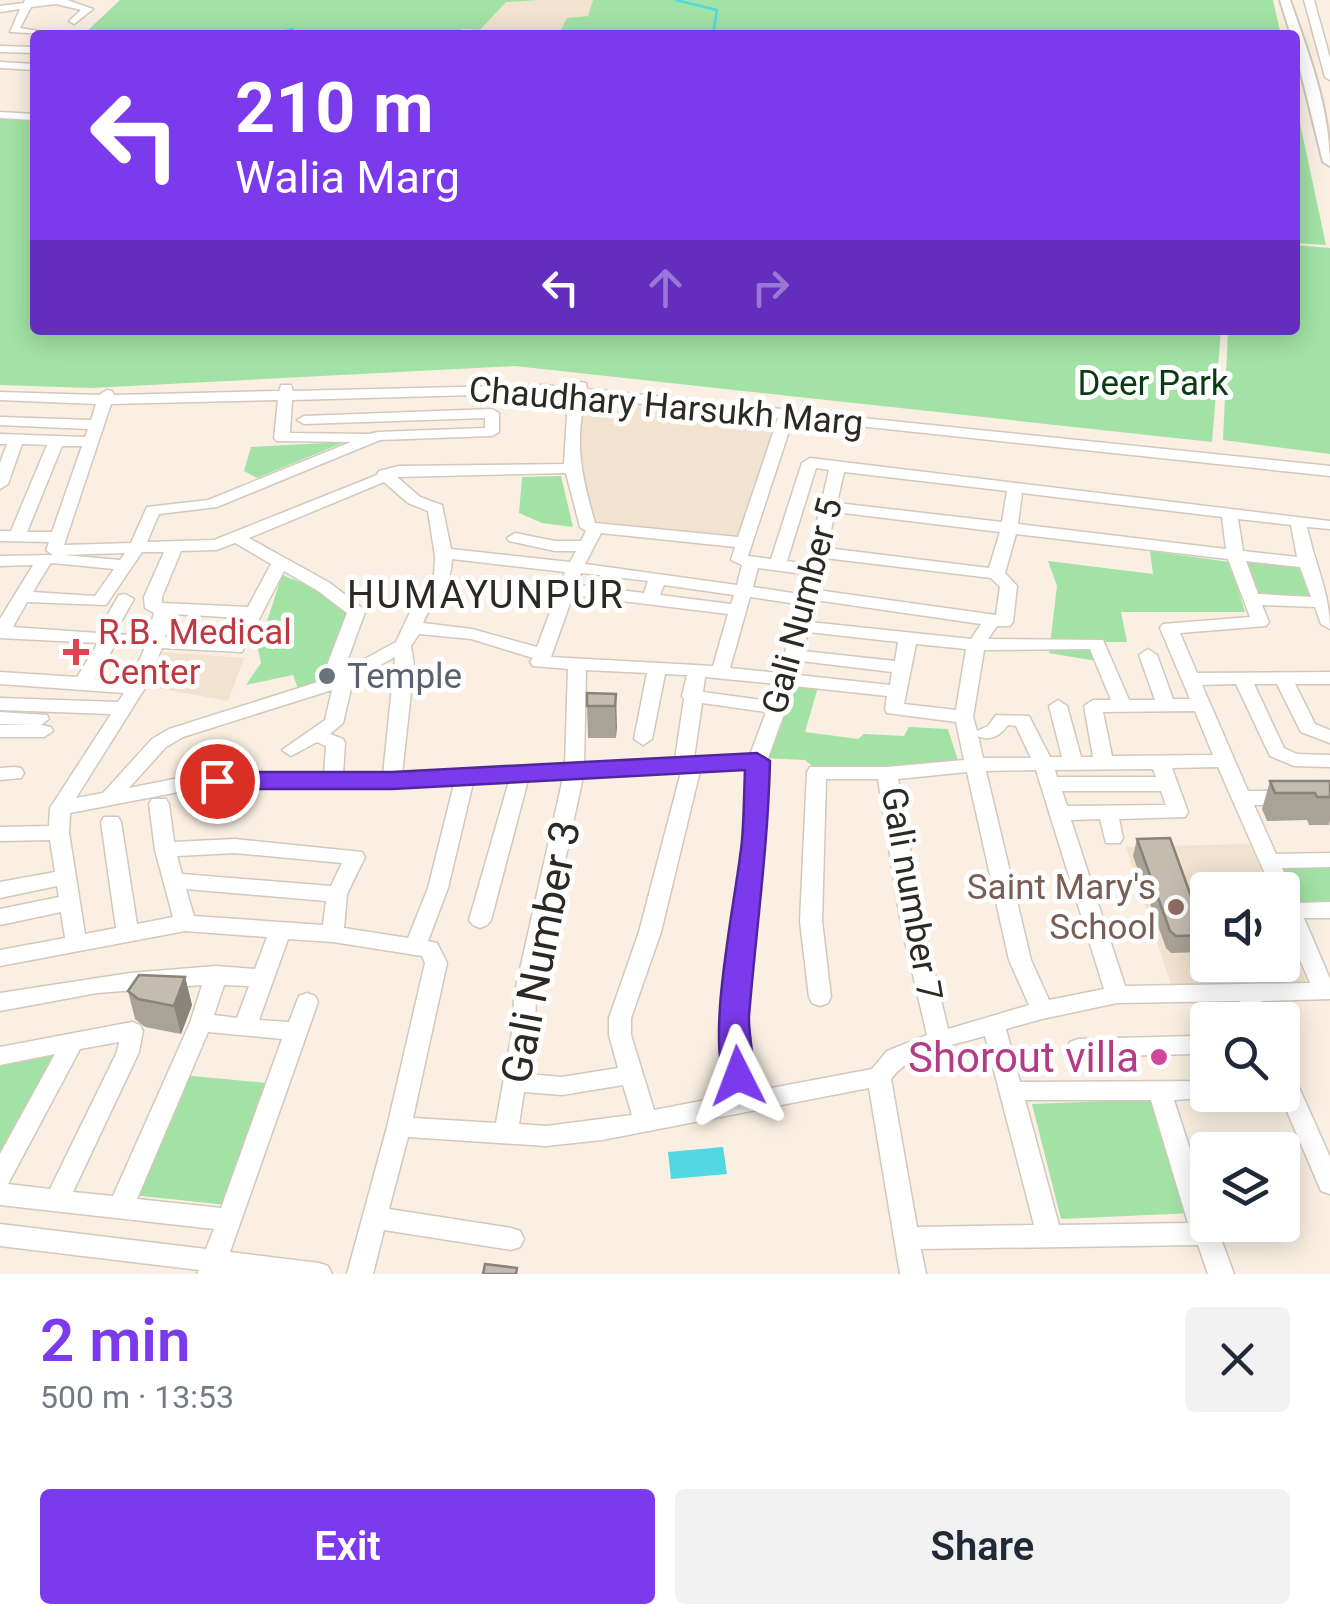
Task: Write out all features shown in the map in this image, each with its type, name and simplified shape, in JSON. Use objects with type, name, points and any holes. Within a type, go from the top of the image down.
[{"type":"main road","points":[[1284,0],[1294,30]]},
{"type":"main road","points":[[1297,0],[1330,102]]},
{"type":"main road","points":[[1300,47],[1330,159]]},
{"type":"street","points":[[0,9],[60,0],[88,8],[74,22]]},
{"type":"street","points":[[1309,0],[1314,28],[1325,46],[1330,78]]},
{"type":"street","points":[[30,32],[14,30],[31,3]]},
{"type":"street","points":[[1312,15],[1330,16]]},
{"type":"street","points":[[1314,28],[1330,30]]},
{"type":"street","points":[[0,49],[30,50]]},
{"type":"street","points":[[0,65],[30,67]]},
{"type":"street","points":[[0,114],[30,117]]},
{"type":"street","points":[[581,389],[574,414],[572,468],[586,525],[745,542]]},
{"type":"street","name":"Chaudhary Harsukh Marg","points":[[0,393],[106,397],[581,389],[1175,455],[1330,468]]},
{"type":"street","points":[[285,391],[282,438],[492,432]]},
{"type":"street","points":[[106,397],[52,551],[2,626],[105,640],[236,648],[279,566]]},
{"type":"street","points":[[789,411],[739,560],[814,570]]},
{"type":"street","points":[[304,420],[492,413],[499,468]]},
{"type":"street","points":[[0,421],[97,425]]},
{"type":"street","points":[[22,597],[100,601],[137,548],[150,511],[206,506],[378,436]]},
{"type":"street","points":[[0,484],[8,440],[90,442]]},
{"type":"street","points":[[56,442],[5,537],[123,565]]},
{"type":"street","points":[[771,458],[790,460]]},
{"type":"street","points":[[778,564],[810,463],[1328,524]]},
{"type":"street","name":"Gali Number 5","points":[[740,1104],[734,1021],[755,840],[757,761],[788,678],[838,466]]},
{"type":"street","points":[[0,562],[52,551],[202,548],[384,474],[572,468]]},
{"type":"street","points":[[110,797],[159,744],[176,733],[336,681],[402,646],[416,628],[420,609],[438,588],[446,560],[436,533],[436,508],[414,500],[384,474]]},
{"type":"street","points":[[996,574],[1009,530],[1015,487]]},
{"type":"street","points":[[829,507],[1307,563]]},
{"type":"street","points":[[1229,513],[1235,554],[1260,622],[1256,626],[1168,628],[1274,872]]},
{"type":"street","points":[[1298,521],[1307,563],[1326,603],[1330,624]]},
{"type":"street","points":[[596,528],[574,568],[540,662],[697,670],[895,691]]},
{"type":"street","points":[[236,537],[279,566],[324,587],[356,612],[336,681],[334,724],[299,748],[336,743],[333,782]]},
{"type":"street","points":[[515,538],[554,546],[588,546]]},
{"type":"street","points":[[173,550],[152,597],[154,608],[255,613]]},
{"type":"street","points":[[443,552],[657,579],[741,600]]},
{"type":"street","points":[[565,590],[650,600],[807,597],[1004,622],[1009,586],[996,574],[818,552]]},
{"type":"street","points":[[720,672],[752,561]]},
{"type":"street","points":[[650,600],[657,579]]},
{"type":"street","points":[[68,682],[105,640],[126,599]]},
{"type":"street","points":[[1251,599],[1326,603]]},
{"type":"street","points":[[76,941],[59,834],[60,808],[136,688],[156,644],[164,609]]},
{"type":"street","points":[[992,620],[976,645],[964,718],[1020,960],[1042,1010]]},
{"type":"street","points":[[800,626],[976,645],[1097,644],[1122,705]]},
{"type":"street","points":[[416,628],[480,636],[542,655]]},
{"type":"street","points":[[908,638],[892,703],[898,710],[964,718]]},
{"type":"street","points":[[392,781],[405,665],[402,646]]},
{"type":"street","points":[[793,655],[900,668]]},
{"type":"street","points":[[1148,655],[1166,705]]},
{"type":"street","name":"Gali Number 3","points":[[506,1132],[524,1028],[525,996],[574,772],[577,666]]},
{"type":"street","points":[[644,739],[656,668]]},
{"type":"street","points":[[645,1120],[630,1074],[620,1018],[650,932],[688,765],[691,696],[697,670]]},
{"type":"street","points":[[0,678],[136,688]]},
{"type":"street","points":[[1192,679],[1330,678]]},
{"type":"street","points":[[1242,679],[1277,752],[1294,760],[1330,761]]},
{"type":"street","points":[[1283,679],[1308,728],[1330,737]]},
{"type":"street","points":[[691,696],[778,708]]},
{"type":"street","points":[[0,704],[123,708]]},
{"type":"street","points":[[1103,761],[1090,710],[1122,705],[1203,705]]},
{"type":"street","points":[[1058,706],[1074,762]]},
{"type":"street","points":[[0,718],[42,724],[0,731]]},
{"type":"street","points":[[985,733],[995,730],[1003,719],[1022,720],[1052,784],[1117,995]]},
{"type":"street","points":[[60,808],[189,782],[392,781],[757,761]]},
{"type":"street","name":"Gali number 7","points":[[939,1040],[912,924],[886,772],[1103,761],[1225,761]]},
{"type":"street","points":[[1060,813],[1178,812],[1160,761]]},
{"type":"street","points":[[820,997],[811,921],[817,772],[886,772]]},
{"type":"street","points":[[480,920],[520,775]]},
{"type":"street","points":[[416,944],[444,870],[466,778]]},
{"type":"street","points":[[1052,784],[1168,784]]},
{"type":"street","points":[[1244,798],[1330,798]]},
{"type":"street","points":[[158,804],[184,923]]},
{"type":"street","points":[[1108,812],[1114,838]]},
{"type":"street","points":[[110,822],[127,932]]},
{"type":"street","points":[[0,834],[59,834]]},
{"type":"street","points":[[165,850],[235,846],[355,858],[337,894],[333,934]]},
{"type":"street","points":[[1269,860],[1330,860]]},
{"type":"street","points":[[0,890],[66,877]]},
{"type":"street","points":[[173,881],[337,894]]},
{"type":"street","points":[[0,917],[70,902]]},
{"type":"street","points":[[1300,902],[1330,910]]},
{"type":"street","points":[[0,958],[184,923],[333,934],[430,949],[436,962],[399,1128],[360,1274]]},
{"type":"street","points":[[245,1027],[280,931]]},
{"type":"street","points":[[399,1128],[546,1136],[879,1077],[895,1057],[939,1040],[1042,1010],[1117,995],[1327,991],[1300,931]]},
{"type":"street","points":[[0,1002],[65,989],[216,974],[262,978]]},
{"type":"street","points":[[121,1207],[200,1022],[216,974]]},
{"type":"street","points":[[1248,993],[1252,1002]]},
{"type":"street","points":[[212,1266],[307,1002]]},
{"type":"street","points":[[200,1022],[297,1032]]},
{"type":"street","points":[[993,1023],[1049,1236]]},
{"type":"street","points":[[0,1056],[132,1030],[128,1052],[57,1200]]},
{"type":"street","points":[[0,1176],[73,1041]]},
{"type":"street","points":[[1078,1048],[1190,1045]]},
{"type":"street","points":[[514,1082],[562,1086],[630,1074]]},
{"type":"street","points":[[879,1077],[914,1274]]},
{"type":"street","points":[[1010,1091],[1190,1091]]},
{"type":"street","points":[[1160,1092],[1190,1183]]},
{"type":"street","points":[[1297,1112],[1330,1184]]},
{"type":"street","points":[[0,1194],[230,1220]]},
{"type":"street","points":[[375,1218],[511,1239]]},
{"type":"street","points":[[0,1235],[212,1266],[320,1274]]},
{"type":"street","points":[[907,1238],[1190,1236]]},
{"type":"street","points":[[1210,1242],[1222,1274]]},
{"type":"shaded area","points":[[593,0],[588,17],[562,30],[480,30],[506,2]]},
{"type":"shaded area","points":[[586,396],[780,416],[741,539],[592,525],[575,468]]},
{"type":"shaded area","points":[[163,652],[244,658],[228,701],[146,686]]},
{"type":"shaded area","name":"Saint Mary's School","points":[[1250,844],[1262,872],[1190,872],[1190,982],[1300,982],[1300,967],[1306,982],[1171,985],[1126,847]]},
{"type":"green space","points":[[120,0],[540,0],[506,2],[480,30],[88,30]]},
{"type":"green space","points":[[593,0],[1273,0],[1280,30],[561,30],[567,18],[588,16]]},
{"type":"green space","name":"Deer Park","points":[[0,116],[30,119],[30,335],[1221,335],[1212,442],[515,366],[91,388],[0,385]]},
{"type":"green space","points":[[1300,123],[1326,245],[1300,243]]},
{"type":"green space","points":[[1300,245],[1330,248],[1330,454],[1223,440],[1228,335],[1300,335]]},
{"type":"green space","points":[[345,442],[257,478],[244,471],[251,447]]},
{"type":"green space","points":[[561,476],[573,527],[542,523],[519,513],[522,477]]},
{"type":"green space","points":[[1150,551],[1230,562],[1245,612],[1121,612],[1127,642],[1098,642],[1096,661],[1049,653],[1057,586],[1048,561],[1153,574]]},
{"type":"green space","points":[[1243,558],[1303,564],[1314,600],[1252,597]]},
{"type":"green space","points":[[282,575],[318,589],[348,612],[327,679],[298,688],[293,675],[246,685],[261,663],[258,649]]},
{"type":"green space","points":[[789,683],[818,687],[805,732],[858,739],[864,734],[904,736],[909,727],[948,729],[959,764],[815,768],[805,760],[762,758]]},
{"type":"green space","points":[[1330,864],[1330,906],[1300,907],[1300,872],[1284,872],[1281,865]]},
{"type":"green space","points":[[67,1048],[0,1164],[0,1064]]},
{"type":"green space","points":[[182,1075],[267,1083],[227,1205],[132,1195]]},
{"type":"green space","points":[[1156,1099],[1190,1213],[1061,1219],[1032,1104]]},
{"type":"water","points":[[723,1147],[727,1174],[671,1179],[668,1152]]},
{"type":"building","points":[[587,693],[616,694],[615,706],[587,706]]},
{"type":"building","points":[[1270,781],[1330,781],[1330,797],[1275,793]]},
{"type":"building","points":[[1170,838],[1190,893],[1190,936],[1176,936],[1170,931],[1137,839]]},
{"type":"building","points":[[139,975],[185,977],[174,1006],[138,999],[128,991]]},
{"type":"building","points":[[485,1264],[517,1268],[516,1274],[483,1274]]},
{"type":"waterway","points":[[676,0],[717,10],[714,30]]},
{"type":"place","name":"R.B. Medical Center","points":[[76,652]]},
{"type":"place","name":"Temple","points":[[327,676]]},
{"type":"place","name":"Saint Mary's School","points":[[1176,907]]},
{"type":"place","name":"Shorout villa","points":[[1159,1057]]},
{"type":"district","name":"HUMAYUNPUR","points":[[486,595]]},
{"type":"route","points":[[217,781],[392,781],[757,761],[755,840],[734,1021],[738,1076]]}]
